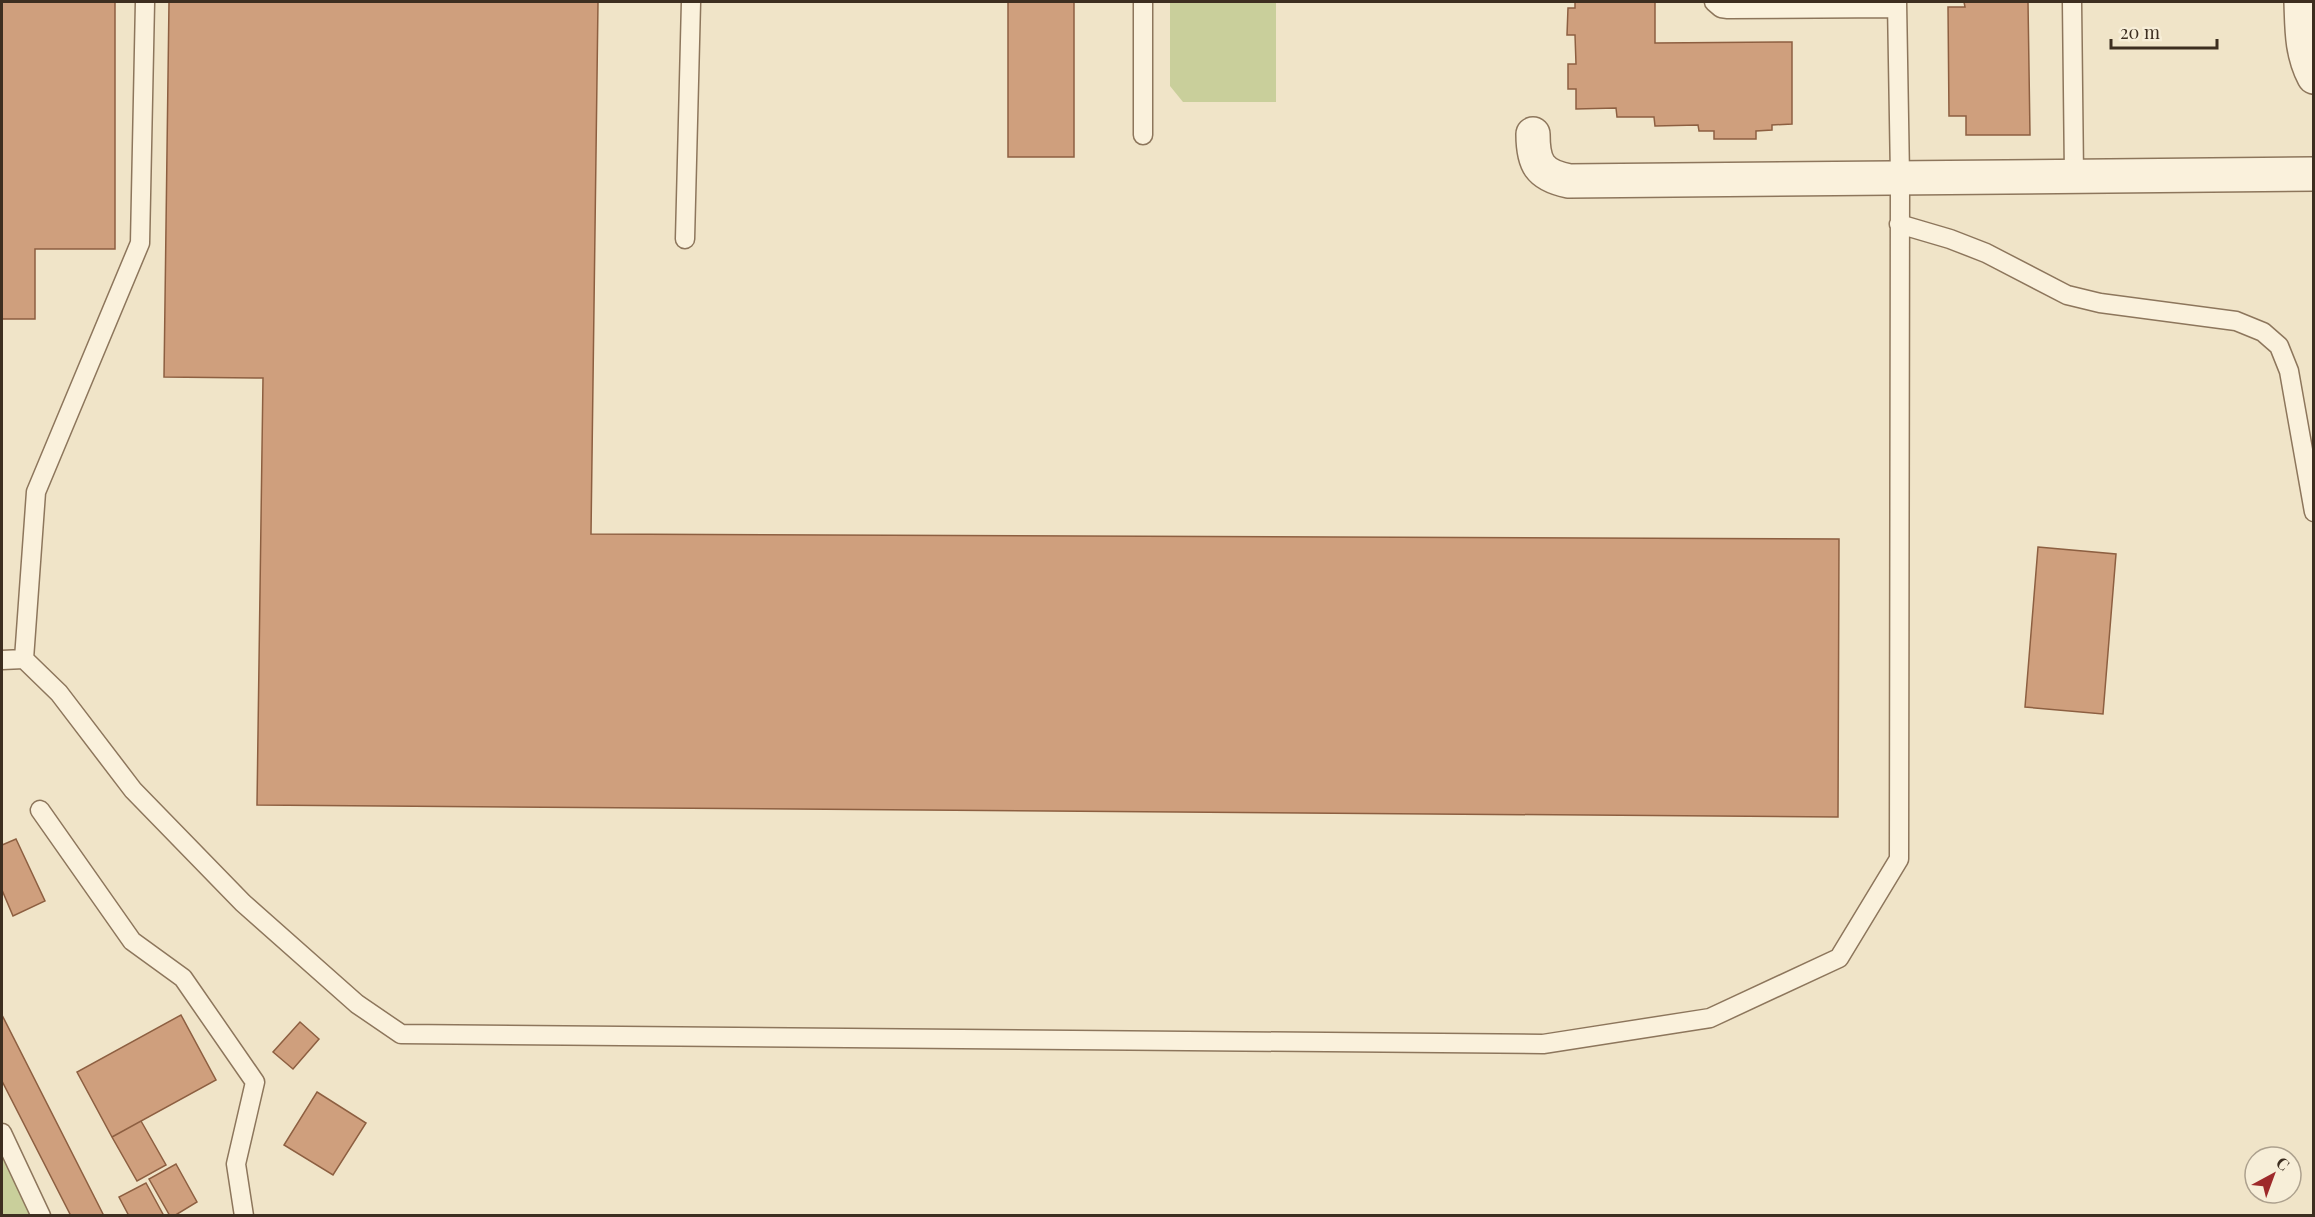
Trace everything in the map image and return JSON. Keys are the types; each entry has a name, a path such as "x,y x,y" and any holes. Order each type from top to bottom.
{"street":[{"path":"2301,2 2302,39 2306,62 2313,77"},
{"path":"1533,134 1533,152 1537,165 1555,178 1569,181 2313,174"}],"lane":[{"path":"145,2 140,243 36,492 24,658 59,693 132,790 243,903 357,1004 401,1034 1543,1044 1710,1018 1839,957 1899,859 1900,177 1897,5 1728,9 1721,8 1714,2"},
{"path":"685,239 691,2"},
{"path":"1143,2 1143,135"},
{"path":"2072,2 2074,176"},
{"path":"1899,225 1950,239 1986,253 2067,295 2100,303 2236,321 2263,332 2279,346 2289,371 2313,512"},
{"path":"2,660 24,658"},
{"path":"40,810 132,941 183,978 255,1082 237,1164 244,1215"},
{"path":"2,1133 41,1215"}],"green space":[{"path":"1170,2 1276,2 1276,102 1183,102 1170,86"},
{"path":"2,1156 30,1215 2,1215"}],"building":[{"path":"2,2 115,2 115,249 35,249 35,319 2,319"},
{"path":"169,2 598,2 591,534 1839,539 1838,817 257,805 263,378 164,377"},
{"path":"1008,2 1074,2 1074,157 1008,157"},
{"path":"1575,2 1655,2 1655,43 1792,42 1792,124 1772,125 1772,130 1756,131 1756,139 1714,139 1714,131 1699,131 1698,125 1655,126 1654,117 1617,117 1616,108 1576,109 1576,89 1568,89 1568,64 1576,64 1575,35 1567,35 1568,8 1575,8"},
{"path":"1964,2 2028,2 2030,135 1966,135 1966,116 1949,116 1948,7 1965,7"},
{"path":"2038,547 2116,554 2103,714 2025,707"},
{"path":"16,839 45,901 13,916 2,890 2,845"},
{"path":"2,1015 104,1216 71,1216 2,1081"},
{"path":"181,1015 216,1080 112,1137 77,1072"},
{"path":"300,1022 319,1039 293,1069 273,1052"},
{"path":"317,1092 366,1123 333,1175 284,1145"},
{"path":"141,1121 166,1165 137,1181 112,1137"},
{"path":"176,1164 197,1202 174,1216 170,1216 149,1179"},
{"path":"146,1183 164,1216 129,1216 119,1197"}]}
